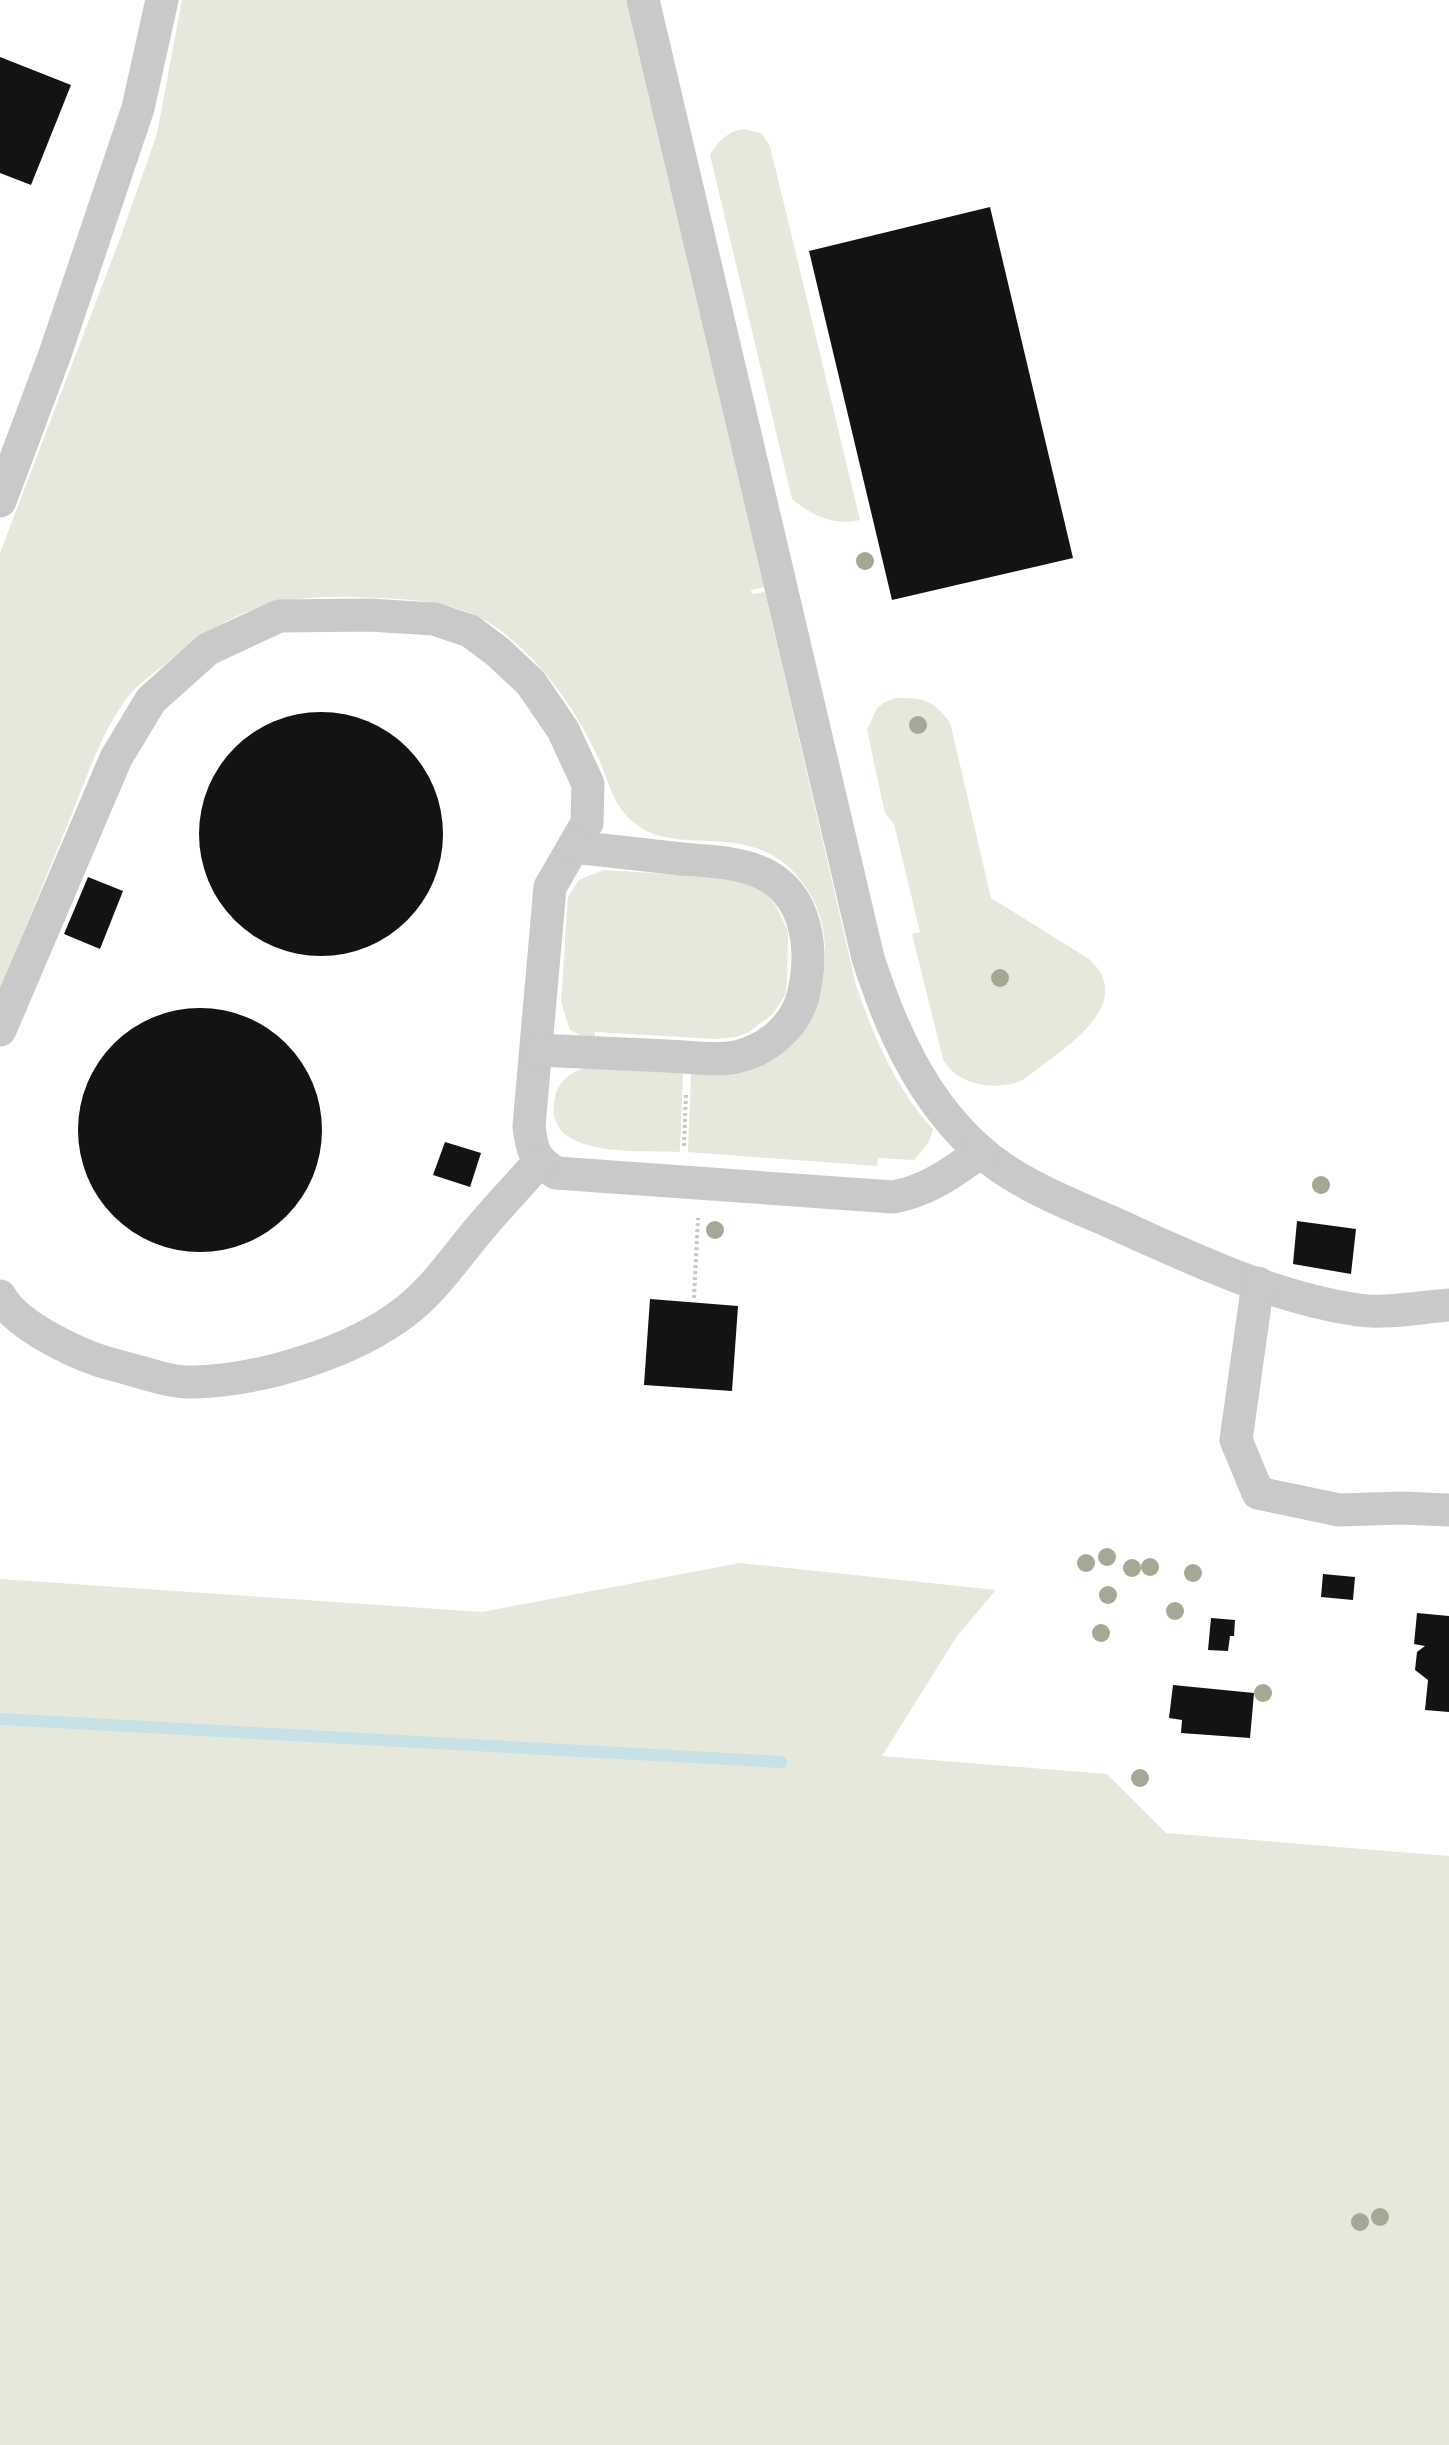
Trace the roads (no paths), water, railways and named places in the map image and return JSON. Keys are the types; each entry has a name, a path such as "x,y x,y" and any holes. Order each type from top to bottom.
{"lane":[{"path":"0,501 55,354 138,108 162,0"},
{"path":"643,0 868,958 882,1003 903,1049 940,1108 981,1152 1034,1186 1079,1208 1163,1246 1285,1293 1360,1310 1449,1305"},
{"path":"0,1030 116,758 151,700 208,649 279,616 369,615 434,619 470,632 498,652 537,692 563,730 588,784 587,824 550,888 529,1126 531,1147 539,1162 556,1173 893,1197 915,1193 933,1185 981,1152"},
{"path":"537,1050 688,1057 736,1056 757,1049 782,1033 798,1014 806,983 809,954 802,915 784,890 763,873 726,863 574,847"},
{"path":"1,1299 61,1346 98,1361 141,1372 192,1382 299,1366 358,1340 406,1311 440,1277 492,1213 539,1162"},
{"path":"1258,1283 1236,1440 1258,1493 1339,1510 1402,1508 1449,1510"}],"waterway":[{"path":"0,1719 781,1762"}]}
